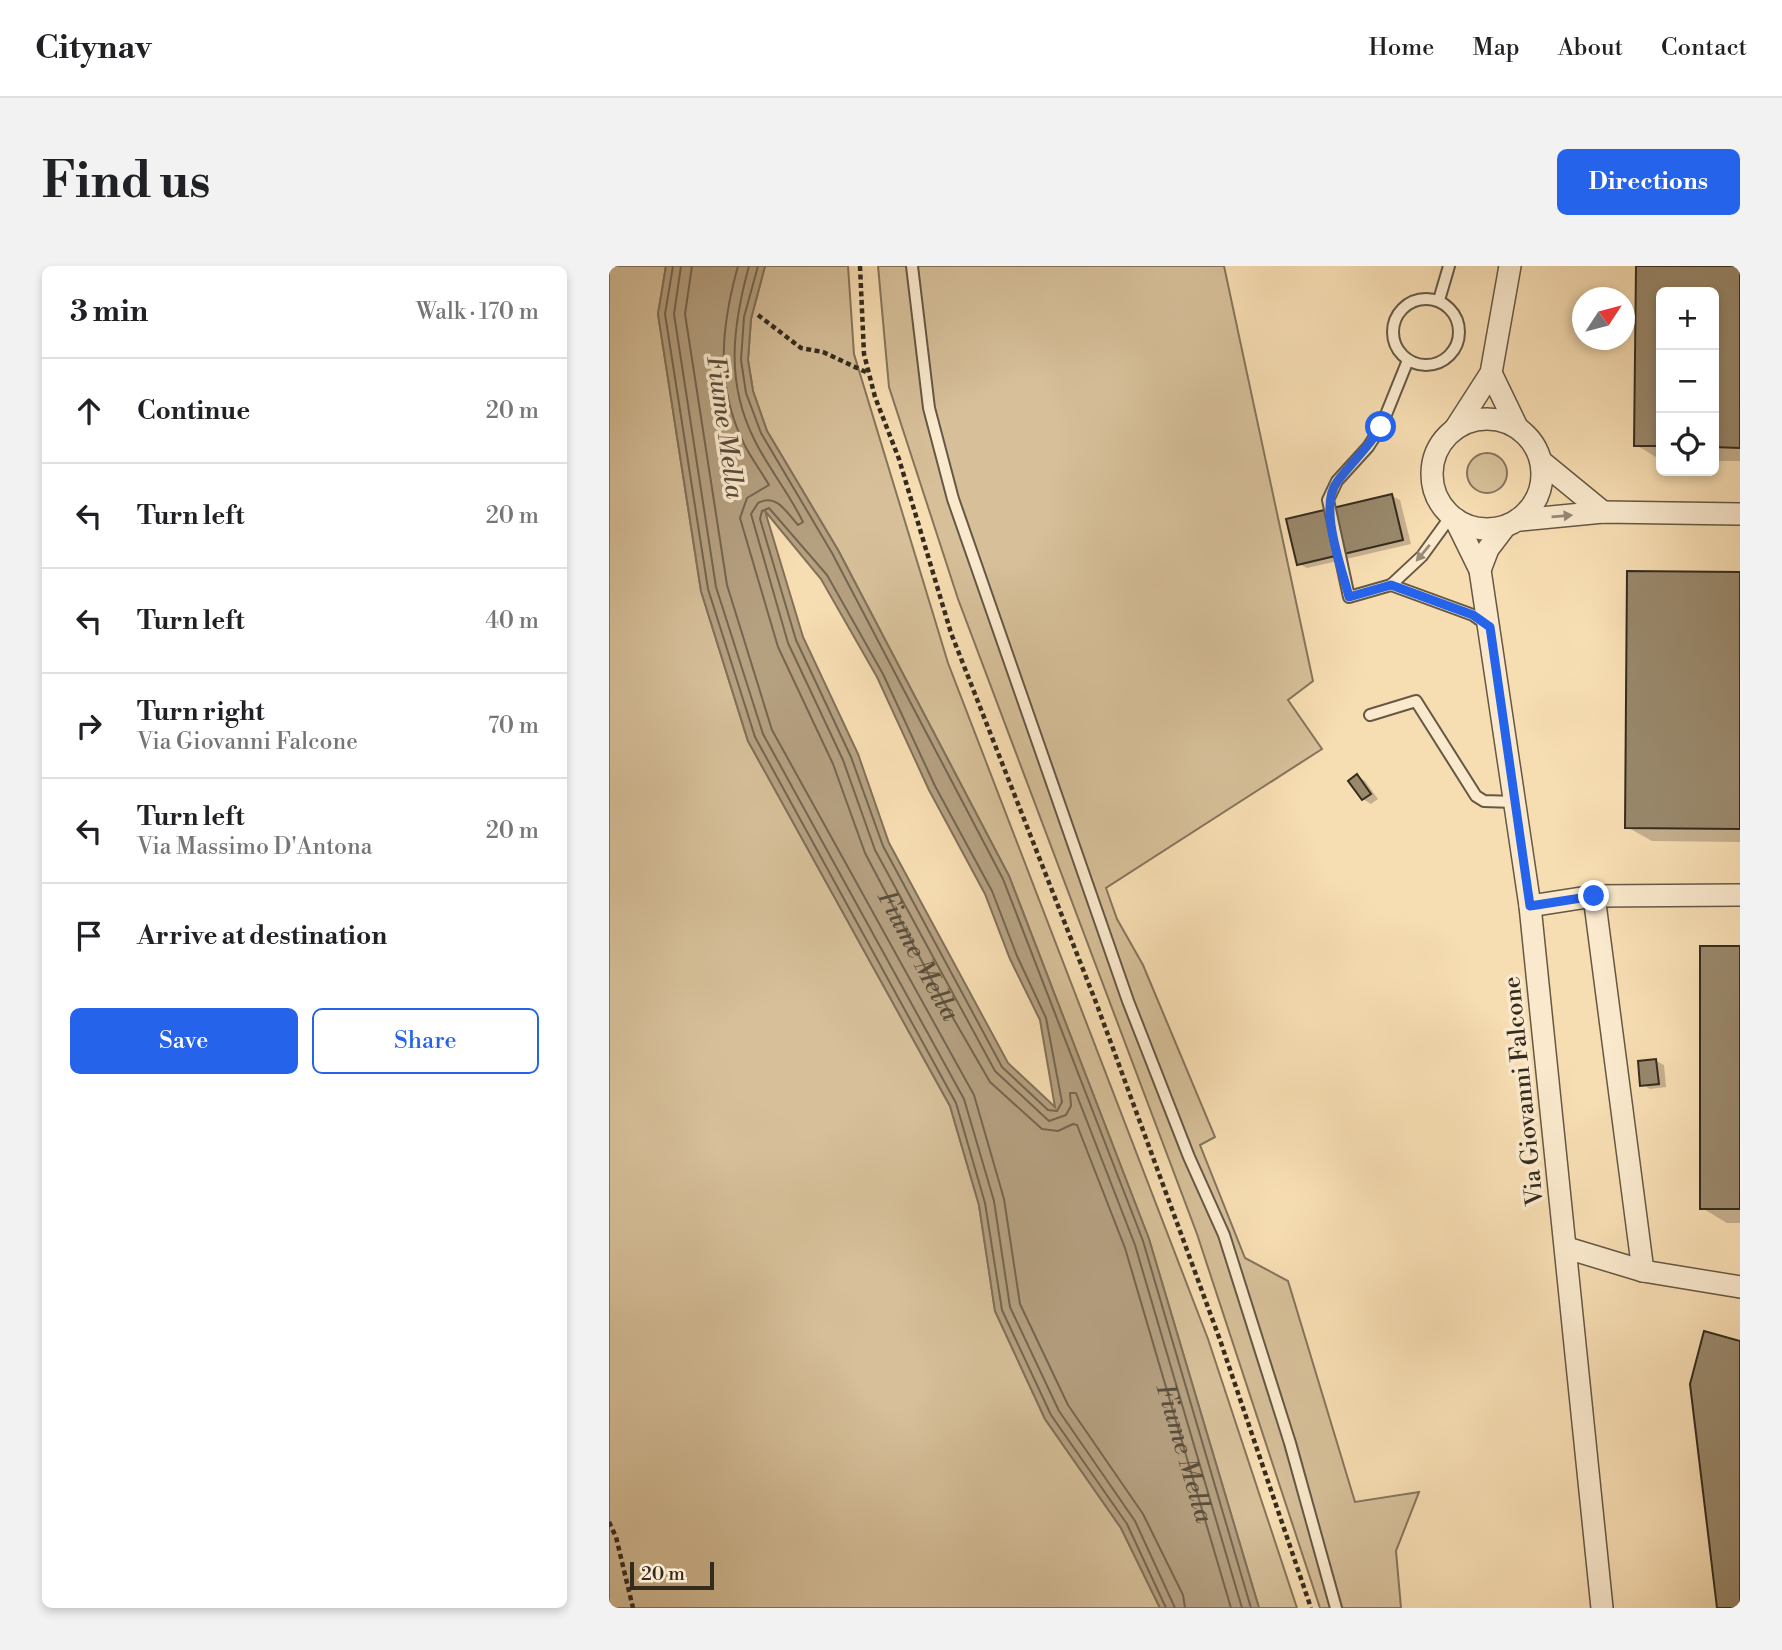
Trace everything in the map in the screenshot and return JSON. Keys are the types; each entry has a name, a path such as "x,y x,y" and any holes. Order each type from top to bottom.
{"street":[{"name":"Via Giovanni Falcone","path":"1510,266 1491,373 1455,429 1440,445 1433,464 1433,485 1440,504 1453,518 1479,570 1490,627 1530,906 1602,1608"},
{"path":"1479,570 1488,549 1535,504 1542,484 1542,462 1533,442 1517,427 1491,373"},
{"path":"1455,429 1469,422 1485,419 1517,427"},
{"path":"1542,462 1604,512"},
{"path":"1453,518 1478,529 1604,512 1740,514"},
{"path":"1530,906 1594,896 1740,895"},
{"path":"1594,896 1643,1270"},
{"path":"1567,1248 1643,1270 1740,1287"}],"lane":[{"path":"912,266 929,408 953,499 1129,1001 1189,1157 1224,1235 1290,1443 1336,1608"},
{"path":"1439,300 1449,266"},
{"path":"1417,299 1439,300 1455,315 1459,337 1456,347 1440,362 1418,365 1408,360 1399,353 1392,332 1398,311 1417,299"},
{"path":"1408,360 1381,427 1368,447 1337,481 1328,500 1349,597 1391,585 1422,556 1453,518"},
{"path":"1391,585 1473,615 1490,627"},
{"path":"1370,715 1416,701 1476,796 1484,801 1515,802"}],"path":[{"path":"860,266 865,354 869,373 899,459 951,633 1097,1005 1220,1340 1311,1608"},
{"path":"758,315 801,348 823,352 869,373"},
{"path":"609,1521 616,1537 633,1608"}],"shaded area":[{"path":"609,266 666,266 658,314 701,591 748,741 950,1106 979,1205 995,1311 1045,1419 1121,1528 1160,1608 609,1608"},
{"path":"765,266 848,266 854,354 948,663 1208,1339 1297,1608 1259,1608 1149,1239 1009,876 838,550 767,431 753,391 748,360 751,319"},
{"path":"878,266 1224,266 1313,681 1288,700 1322,749 1106,888 1117,919 1143,965 1215,1137 1200,1145 1245,1258 1288,1281 1355,1502 1419,1492 1396,1551 1401,1608 1320,1608 1197,1234 958,599 889,387"},
{"path":"1487,453 1501,459 1507,473 1501,487 1487,493 1473,487 1467,473 1473,459"}],"water":[{"name":"Fiume Mella","path":"666,266 765,266 751,319 748,360 753,391 767,431 838,550 1009,876 1149,1239 1259,1608 1160,1608 1121,1528 1045,1419 995,1311 979,1205 950,1106 748,741 701,591 658,314","holes":["765,511 821,579 877,677 929,790 985,894 1010,959 1040,1020 1055,1107 1008,1063 889,843 858,754 803,637"]}],"building":[{"path":"1636,266 1740,266 1740,448 1719,447 1719,287 1656,287 1656,446 1634,446"},
{"path":"1392,494 1403,540 1297,565 1286,519"},
{"path":"1627,571 1740,572 1740,829 1625,828"},
{"path":"1357,774 1371,794 1362,800 1348,781"},
{"path":"1700,946 1740,946 1740,1209 1700,1209"},
{"path":"1656,1059 1659,1084 1640,1086 1638,1061"},
{"path":"1704,1331 1740,1341 1740,1608 1717,1608 1690,1384"}],"route":[{"path":"1381,427 1353,466 1337,481 1328,500 1349,597 1391,585 1473,615 1490,627 1530,906 1594,896"}]}
